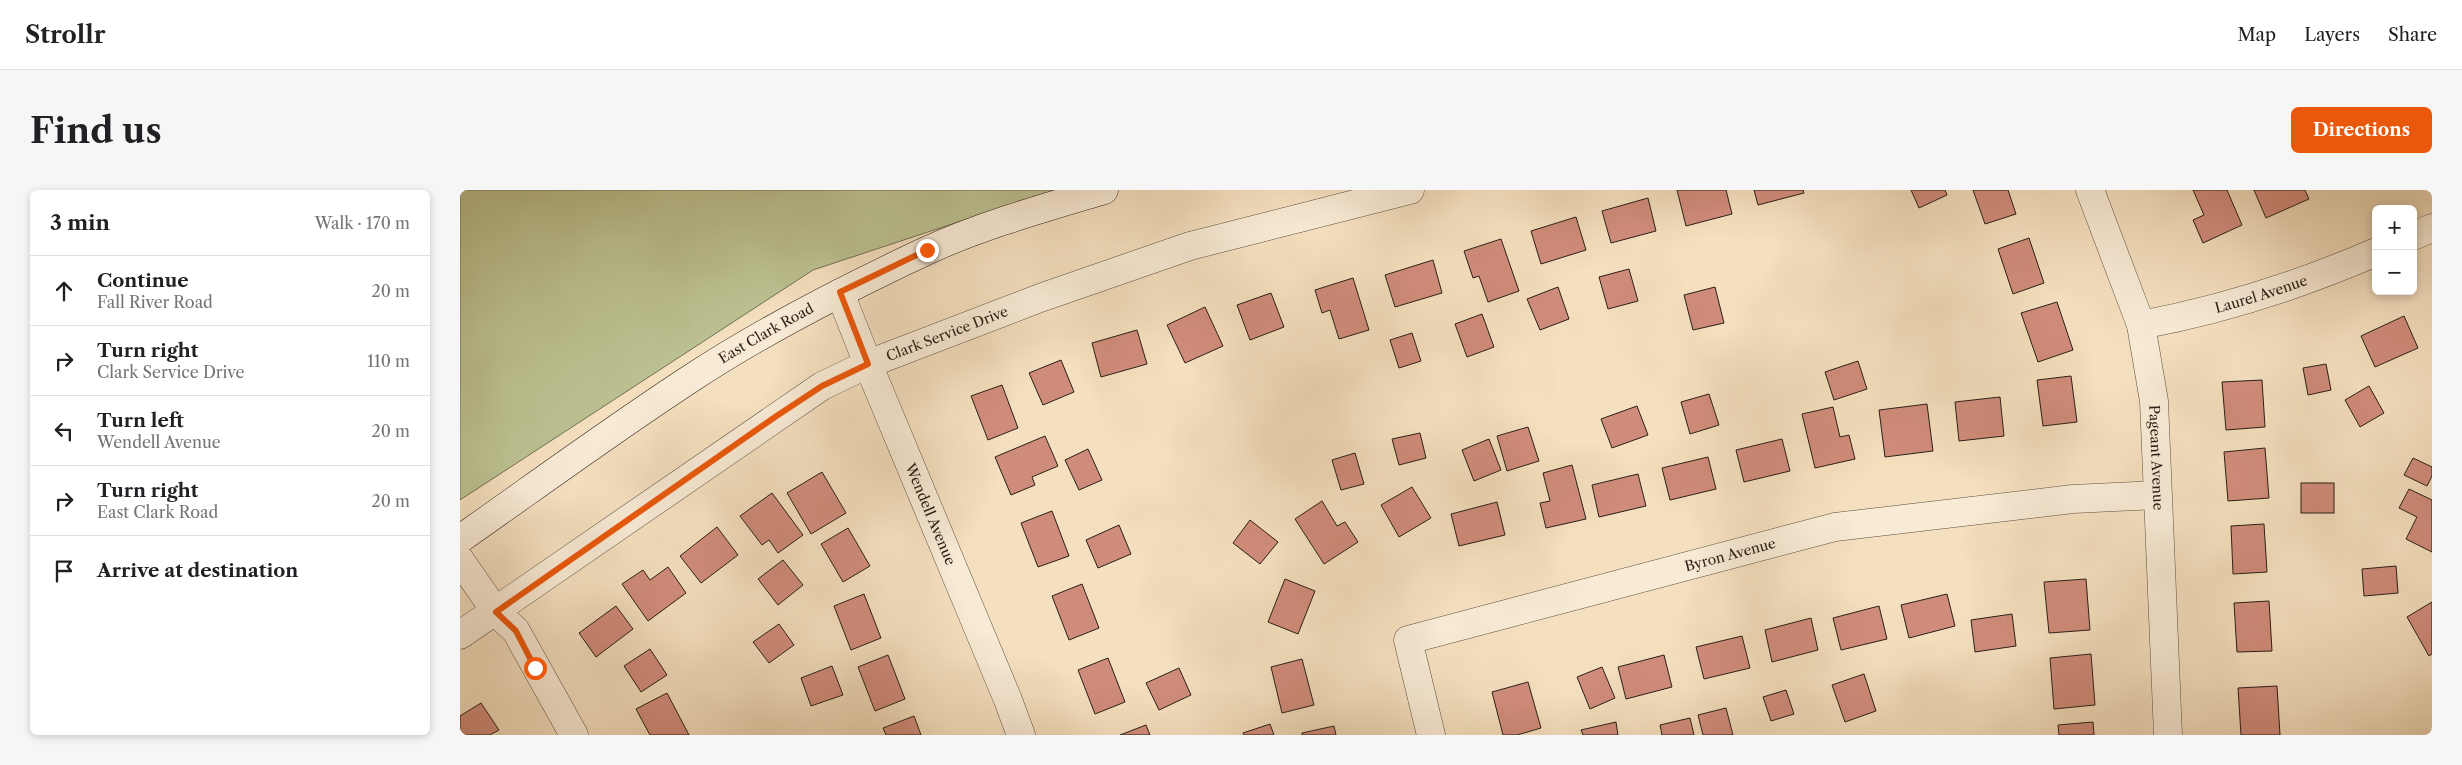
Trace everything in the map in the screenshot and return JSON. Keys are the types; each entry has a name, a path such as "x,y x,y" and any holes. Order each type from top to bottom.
{"street":[{"name":"East Clark Road","path":"460,538 690,379 764,334 840,292 927,250 1024,214 1104,190"},
{"name":"Clark Service Drive","path":"460,635 496,612 775,417 822,386 868,364 1040,298 1190,246 1410,190"},
{"name":"Pageant Avenue","path":"2090,190 2142,325 2154,401 2168,735"},
{"path":"2417,234 2432,228"},
{"name":"Laurel Avenue","path":"2142,325 2253,299 2372,254"},
{"name":"Wendell Avenue","path":"840,292 868,364 1005,690 1021,735"},
{"name":"Byron Avenue","path":"1431,735 1408,640 1835,527 2072,499 2157,495"},
{"path":"460,560 496,612 516,631 574,735"}],"green space":[{"path":"460,190 1055,190 813,270 460,500"}],"building":[{"path":"1677,190 1726,190 1732,214 1686,226"},
{"path":"1754,190 1803,190 1804,193 1758,205"},
{"path":"1911,190 1945,190 1947,195 1919,208"},
{"path":"1973,190 2008,190 2016,214 1985,224"},
{"path":"2193,190 2227,190 2242,225 2203,243 2193,220 2204,215"},
{"path":"2254,190 2305,190 2309,199 2266,218"},
{"path":"1648,198 1656,231 1611,243 1602,211"},
{"path":"1576,217 1586,250 1541,264 1531,231"},
{"path":"2029,238 2044,283 2013,294 1998,249"},
{"path":"1501,239 1519,291 1488,302 1479,276 1473,278 1464,251"},
{"path":"1433,260 1442,293 1395,307 1385,275"},
{"path":"1629,269 1638,301 1608,309 1599,277"},
{"path":"1353,278 1369,330 1339,339 1330,310 1322,313 1315,290"},
{"path":"1558,287 1569,319 1540,330 1527,299"},
{"path":"1715,287 1724,323 1693,330 1684,295"},
{"path":"1271,293 1284,327 1250,340 1237,305"},
{"path":"2057,302 2073,350 2038,362 2021,313"},
{"path":"1205,307 1223,346 1185,363 1167,325"},
{"path":"1482,314 1494,347 1467,357 1455,324"},
{"path":"2404,316 2418,348 2375,367 2361,336"},
{"path":"1137,330 1147,364 1101,377 1092,343"},
{"path":"1412,333 1421,361 1399,368 1390,340"},
{"path":"1061,360 1074,392 1043,405 1029,373"},
{"path":"1858,361 1867,389 1834,400 1825,372"},
{"path":"2326,364 2331,390 2308,395 2303,368"},
{"path":"2071,376 2077,422 2043,426 2037,380"},
{"path":"2262,380 2265,427 2226,430 2222,382"},
{"path":"1002,385 1018,428 988,440 971,396"},
{"path":"2369,386 2384,413 2360,427 2345,400"},
{"path":"1709,394 1719,425 1690,434 1681,402"},
{"path":"2000,397 2004,436 1959,441 1955,402"},
{"path":"1927,404 1933,451 1885,457 1879,410"},
{"path":"1637,406 1648,435 1612,448 1601,419"},
{"path":"1833,407 1840,437 1849,435 1855,459 1815,468 1802,414"},
{"path":"1528,427 1539,461 1507,471 1497,436"},
{"path":"1420,433 1426,458 1399,465 1392,439"},
{"path":"1045,436 1058,466 1032,477 1035,485 1011,495 995,457"},
{"path":"1489,439 1501,470 1474,481 1462,450"},
{"path":"1782,439 1790,471 1744,482 1736,450"},
{"path":"2265,448 2269,498 2228,501 2224,452"},
{"path":"1088,449 1102,480 1079,490 1065,460"},
{"path":"1355,453 1364,484 1341,490 1332,460"},
{"path":"1708,457 1716,489 1670,500 1662,468"},
{"path":"2413,458 2432,467 2432,476 2427,486 2404,475"},
{"path":"1572,465 1586,519 1546,528 1540,503 1550,501 1543,473"},
{"path":"822,472 846,513 811,534 787,493"},
{"path":"1638,474 1646,506 1599,517 1592,485"},
{"path":"2301,483 2334,483 2334,513 2301,513"},
{"path":"1412,487 1431,518 1399,537 1381,505"},
{"path":"2409,489 2432,500 2432,552 2406,539 2417,517 2399,508"},
{"path":"772,493 803,535 778,553 769,540 762,545 740,516"},
{"path":"1322,501 1337,526 1345,522 1358,542 1324,564 1295,519"},
{"path":"1497,502 1505,535 1459,546 1451,514"},
{"path":"1052,511 1069,556 1038,567 1021,523"},
{"path":"1250,520 1278,542 1260,564 1233,543"},
{"path":"2264,524 2267,572 2233,574 2231,526"},
{"path":"1119,525 1131,554 1098,568 1086,540"},
{"path":"717,527 738,555 701,583 680,556"},
{"path":"848,528 870,566 843,582 821,544"},
{"path":"783,560 803,585 778,605 758,579"},
{"path":"2396,566 2398,593 2364,596 2362,569"},
{"path":"668,567 686,593 648,621 622,584 643,570 650,580"},
{"path":"1285,579 1315,591 1298,634 1268,622"},
{"path":"2086,579 2090,630 2049,633 2044,582"},
{"path":"1082,584 1099,628 1069,640 1052,596"},
{"path":"864,594 881,638 851,650 834,606"},
{"path":"1947,594 1955,626 1909,638 1901,605"},
{"path":"2269,601 2272,651 2237,652 2234,603"},
{"path":"2432,602 2432,654 2429,656 2407,617"},
{"path":"616,606 633,629 596,657 579,633"},
{"path":"1879,606 1887,639 1841,650 1833,618"},
{"path":"2012,614 2016,646 1975,652 1971,620"},
{"path":"1811,618 1818,650 1772,662 1765,630"},
{"path":"779,624 794,645 769,663 753,642"},
{"path":"1742,636 1750,668 1704,679 1696,647"},
{"path":"650,649 667,675 641,692 624,666"},
{"path":"2091,654 2095,705 2054,709 2050,658"},
{"path":"888,655 905,699 875,711 858,667"},
{"path":"1664,655 1672,687 1626,699 1618,667"},
{"path":"1108,658 1125,702 1095,714 1078,670"},
{"path":"1302,659 1314,705 1282,713 1271,667"},
{"path":"832,666 843,695 811,706 801,678"},
{"path":"1602,667 1615,698 1590,709 1577,677"},
{"path":"1179,668 1191,695 1159,710 1146,683"},
{"path":"1864,674 1876,711 1845,722 1832,685"},
{"path":"1528,682 1541,728 1517,735 1503,735 1492,692"},
{"path":"2277,686 2280,735 2241,735 2238,688"},
{"path":"1786,690 1794,714 1771,721 1763,697"},
{"path":"667,693 689,735 650,735 636,709"},
{"path":"481,703 499,730 490,735 460,735 460,716"},
{"path":"1726,708 1733,735 1703,735 1698,715"},
{"path":"914,716 921,735 886,735 883,728"},
{"path":"1690,718 1694,735 1662,735 1660,725"},
{"path":"1616,722 1618,735 1583,735 1581,730"},
{"path":"2093,722 2094,735 2059,735 2058,725"},
{"path":"1270,724 1274,735 1244,735 1243,733"},
{"path":"1146,725 1150,735 1120,735"},
{"path":"1334,726 1336,735 1302,735 1302,733"}],"route":[{"path":"535,668 516,631 496,612 775,417 822,386 868,364 840,292 927,250"}]}
